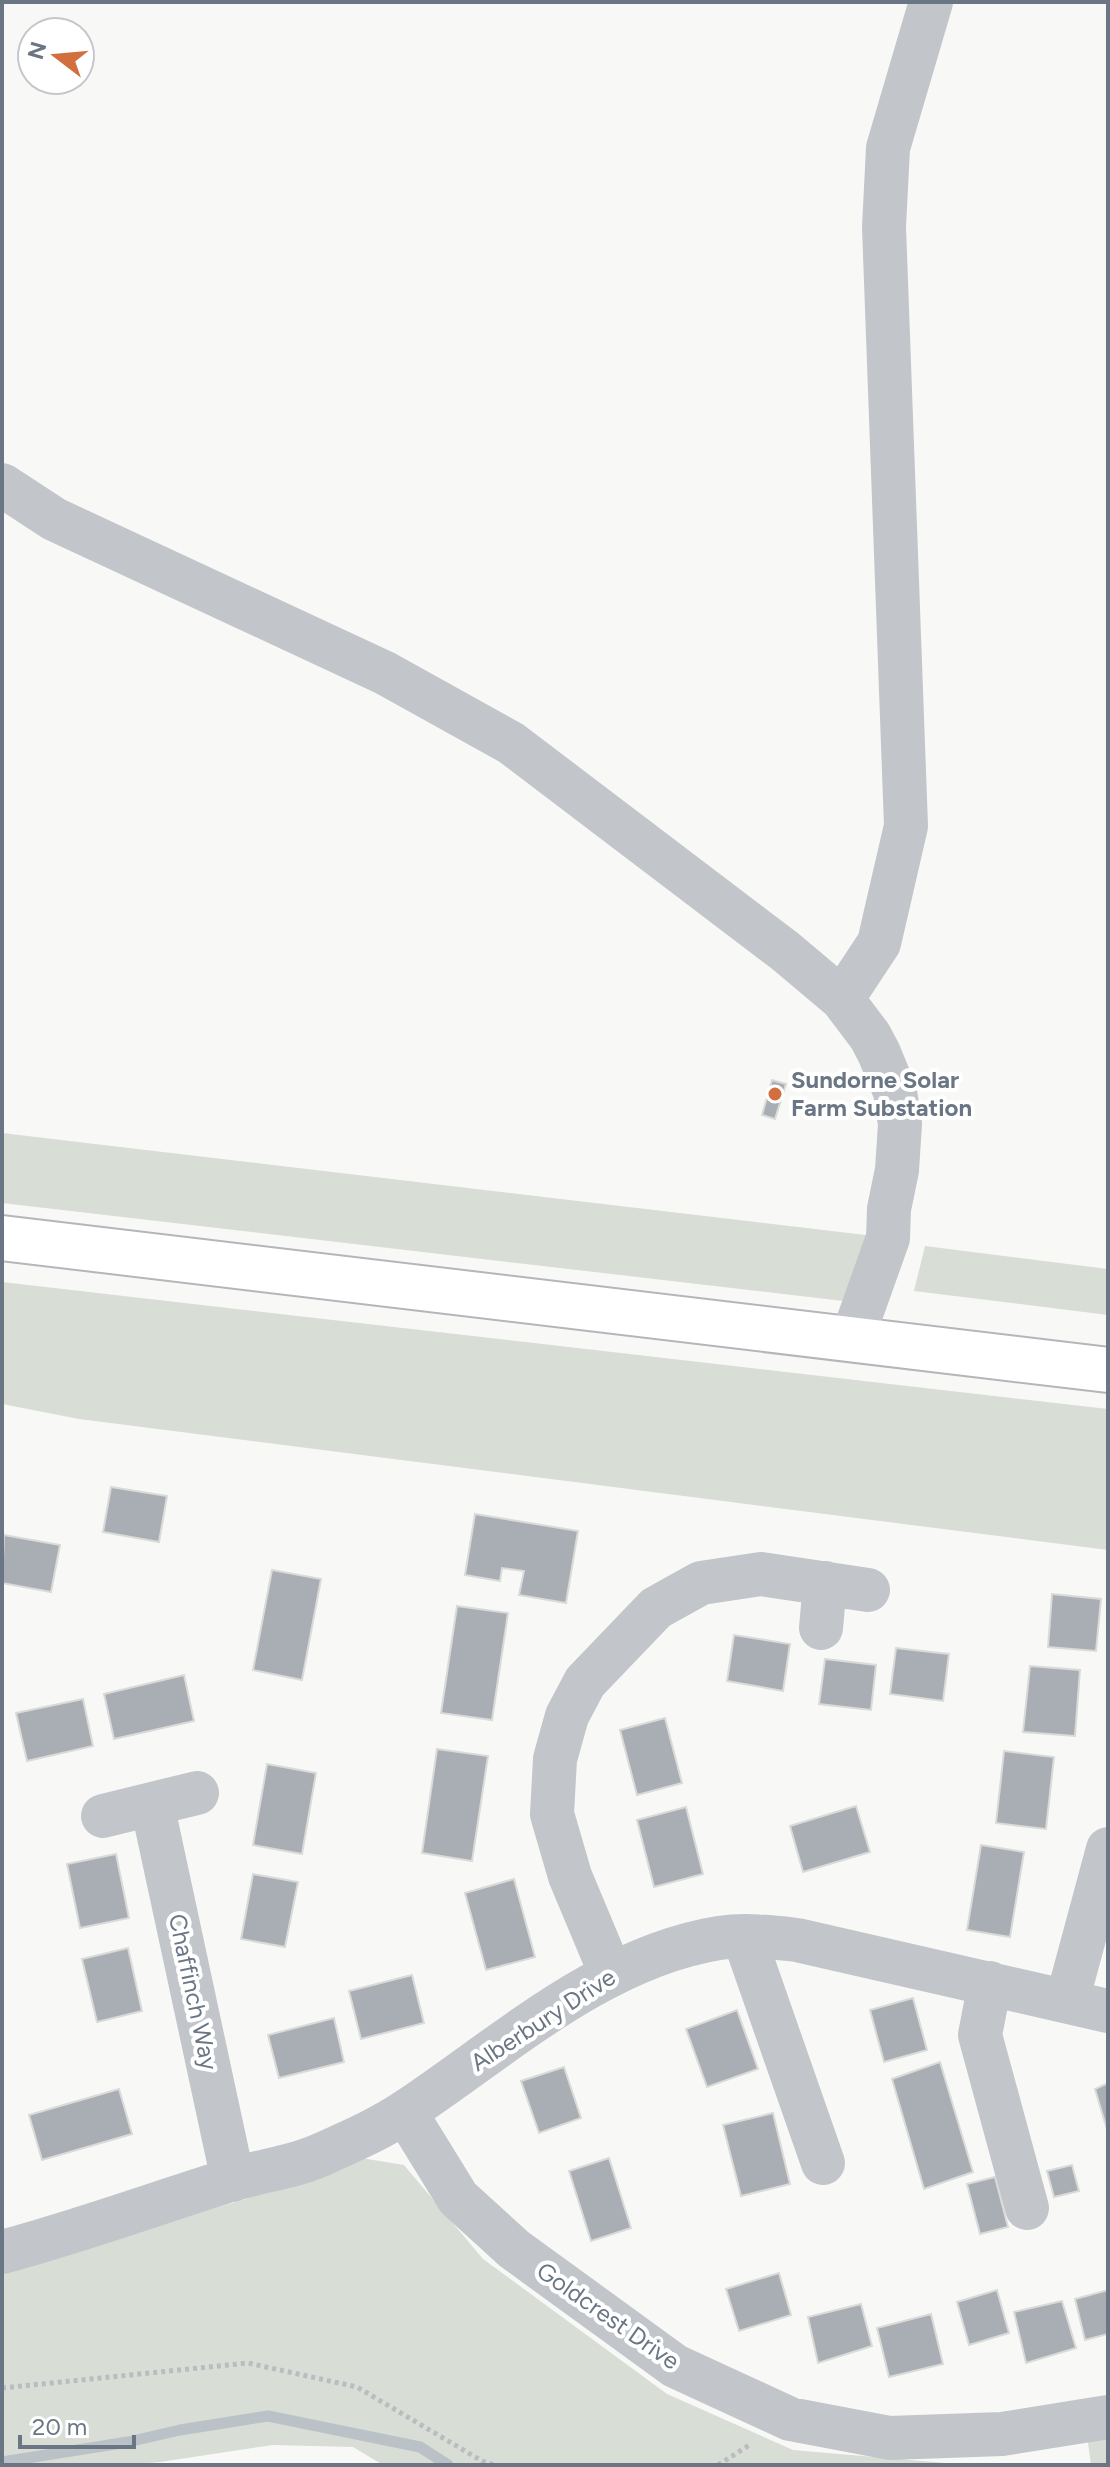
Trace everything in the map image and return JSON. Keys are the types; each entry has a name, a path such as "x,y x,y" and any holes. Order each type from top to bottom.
{"highway":[{"path":"2,1238 1108,1370"}],"street":[{"path":"842,999 879,943 906,826 884,227 888,148 931,2"},
{"path":"2,485 54,519 385,673 511,743 785,951 842,999 879,1053 895,1092 900,1124 888,1238 852,1339"},
{"path":"611,1974 570,1876 552,1814 555,1759 567,1716 585,1682 656,1608 701,1583 761,1574 868,1590"},
{"path":"821,1628 825,1583"},
{"path":"103,1816 197,1793"},
{"name":"Chaffinch Way","path":"152,1804 233,2180"},
{"path":"1088,2006 1108,1849"},
{"name":"Alberbury Drive","path":"2,2252 63,2236 233,2180 324,2154 405,2112 511,2037 611,1974 666,1952 719,1938 761,1936 797,1940 1088,2006"},
{"path":"744,1937 823,2163"},
{"path":"990,1983 980,2035 1027,2208"},
{"name":"Goldcrest Drive","path":"405,2112 458,2198 514,2249 675,2366 790,2419 890,2438 1002,2434 1108,2417"}],"path":[{"path":"2,2388 248,2363 357,2387 482,2461 494,2465"}],"shaded area":[{"path":"2,1133 874,1236 852,1302 2,1203"},
{"path":"925,1246 1108,1269 1108,1315 914,1291"},
{"path":"2,1282 1108,1409 1108,1550 79,1419 2,1404"},
{"path":"361,2158 404,2165 483,2259 667,2394 793,2450 946,2465 383,2465 353,2447 273,2445 125,2465 2,2465 2,2268 243,2200"},
{"path":"1108,2429 1108,2465 1091,2465 1087,2435"}],"building":[{"name":"Sundorne Solar Farm Substation","path":"772,1080 786,1084 775,1119 762,1115"},
{"path":"111,1487 167,1496 159,1542 103,1532"},
{"path":"475,1514 578,1531 566,1603 519,1595 524,1571 502,1568 500,1581 465,1575"},
{"path":"4,1535 60,1545 51,1592 2,1583"},
{"path":"272,1570 321,1579 302,1680 253,1670"},
{"path":"1052,1594 1101,1599 1096,1651 1048,1647"},
{"path":"457,1606 508,1613 492,1720 441,1713"},
{"path":"734,1635 790,1644 783,1691 727,1681"},
{"path":"896,1648 949,1654 943,1701 890,1694"},
{"path":"825,1659 876,1665 871,1710 819,1704"},
{"path":"1030,1666 1080,1670 1075,1736 1023,1732"},
{"path":"184,1675 194,1721 114,1739 104,1694"},
{"path":"83,1699 93,1746 27,1761 16,1713"},
{"path":"665,1718 682,1783 637,1795 620,1730"},
{"path":"437,1749 488,1756 472,1861 422,1853"},
{"path":"1004,1751 1054,1757 1046,1829 996,1823"},
{"path":"267,1764 316,1773 302,1854 253,1845"},
{"path":"856,1806 870,1852 803,1872 790,1826"},
{"path":"686,1807 703,1874 654,1887 637,1820"},
{"path":"981,1845 1024,1852 1010,1937 967,1930"},
{"path":"116,1854 129,1918 80,1928 67,1864"},
{"path":"253,1874 298,1882 285,1947 241,1939"},
{"path":"514,1879 535,1957 486,1970 465,1893"},
{"path":"128,1948 142,2011 97,2022 82,1959"},
{"path":"412,1975 424,2023 361,2039 349,1991"},
{"path":"913,1998 927,2050 884,2062 870,2010"},
{"path":"737,2010 758,2069 707,2087 686,2029"},
{"path":"334,2018 344,2062 279,2078 268,2035"},
{"path":"940,2062 973,2172 924,2189 892,2079"},
{"path":"564,2067 581,2118 539,2133 521,2081"},
{"path":"1108,2083 1108,2133 1095,2089"},
{"path":"119,2089 132,2134 42,2160 29,2115"},
{"path":"773,2113 790,2184 741,2196 723,2125"},
{"path":"609,2158 631,2228 591,2241 569,2171"},
{"path":"1072,2165 1079,2191 1054,2197 1047,2171"},
{"path":"995,2177 1008,2227 980,2234 967,2184"},
{"path":"779,2273 791,2315 739,2331 726,2289"},
{"path":"997,2290 1009,2333 969,2345 957,2302"},
{"path":"1108,2290 1108,2334 1085,2340 1075,2299"},
{"path":"1062,2301 1076,2348 1026,2363 1014,2312"},
{"path":"861,2304 872,2346 818,2363 808,2317"},
{"path":"931,2314 943,2364 889,2377 877,2328"}],"waterway":[{"path":"2,2462 268,2416 420,2447 448,2465"}],"place":[{"name":"Sundorne Solar Farm Substation","path":"775,1094"}]}
